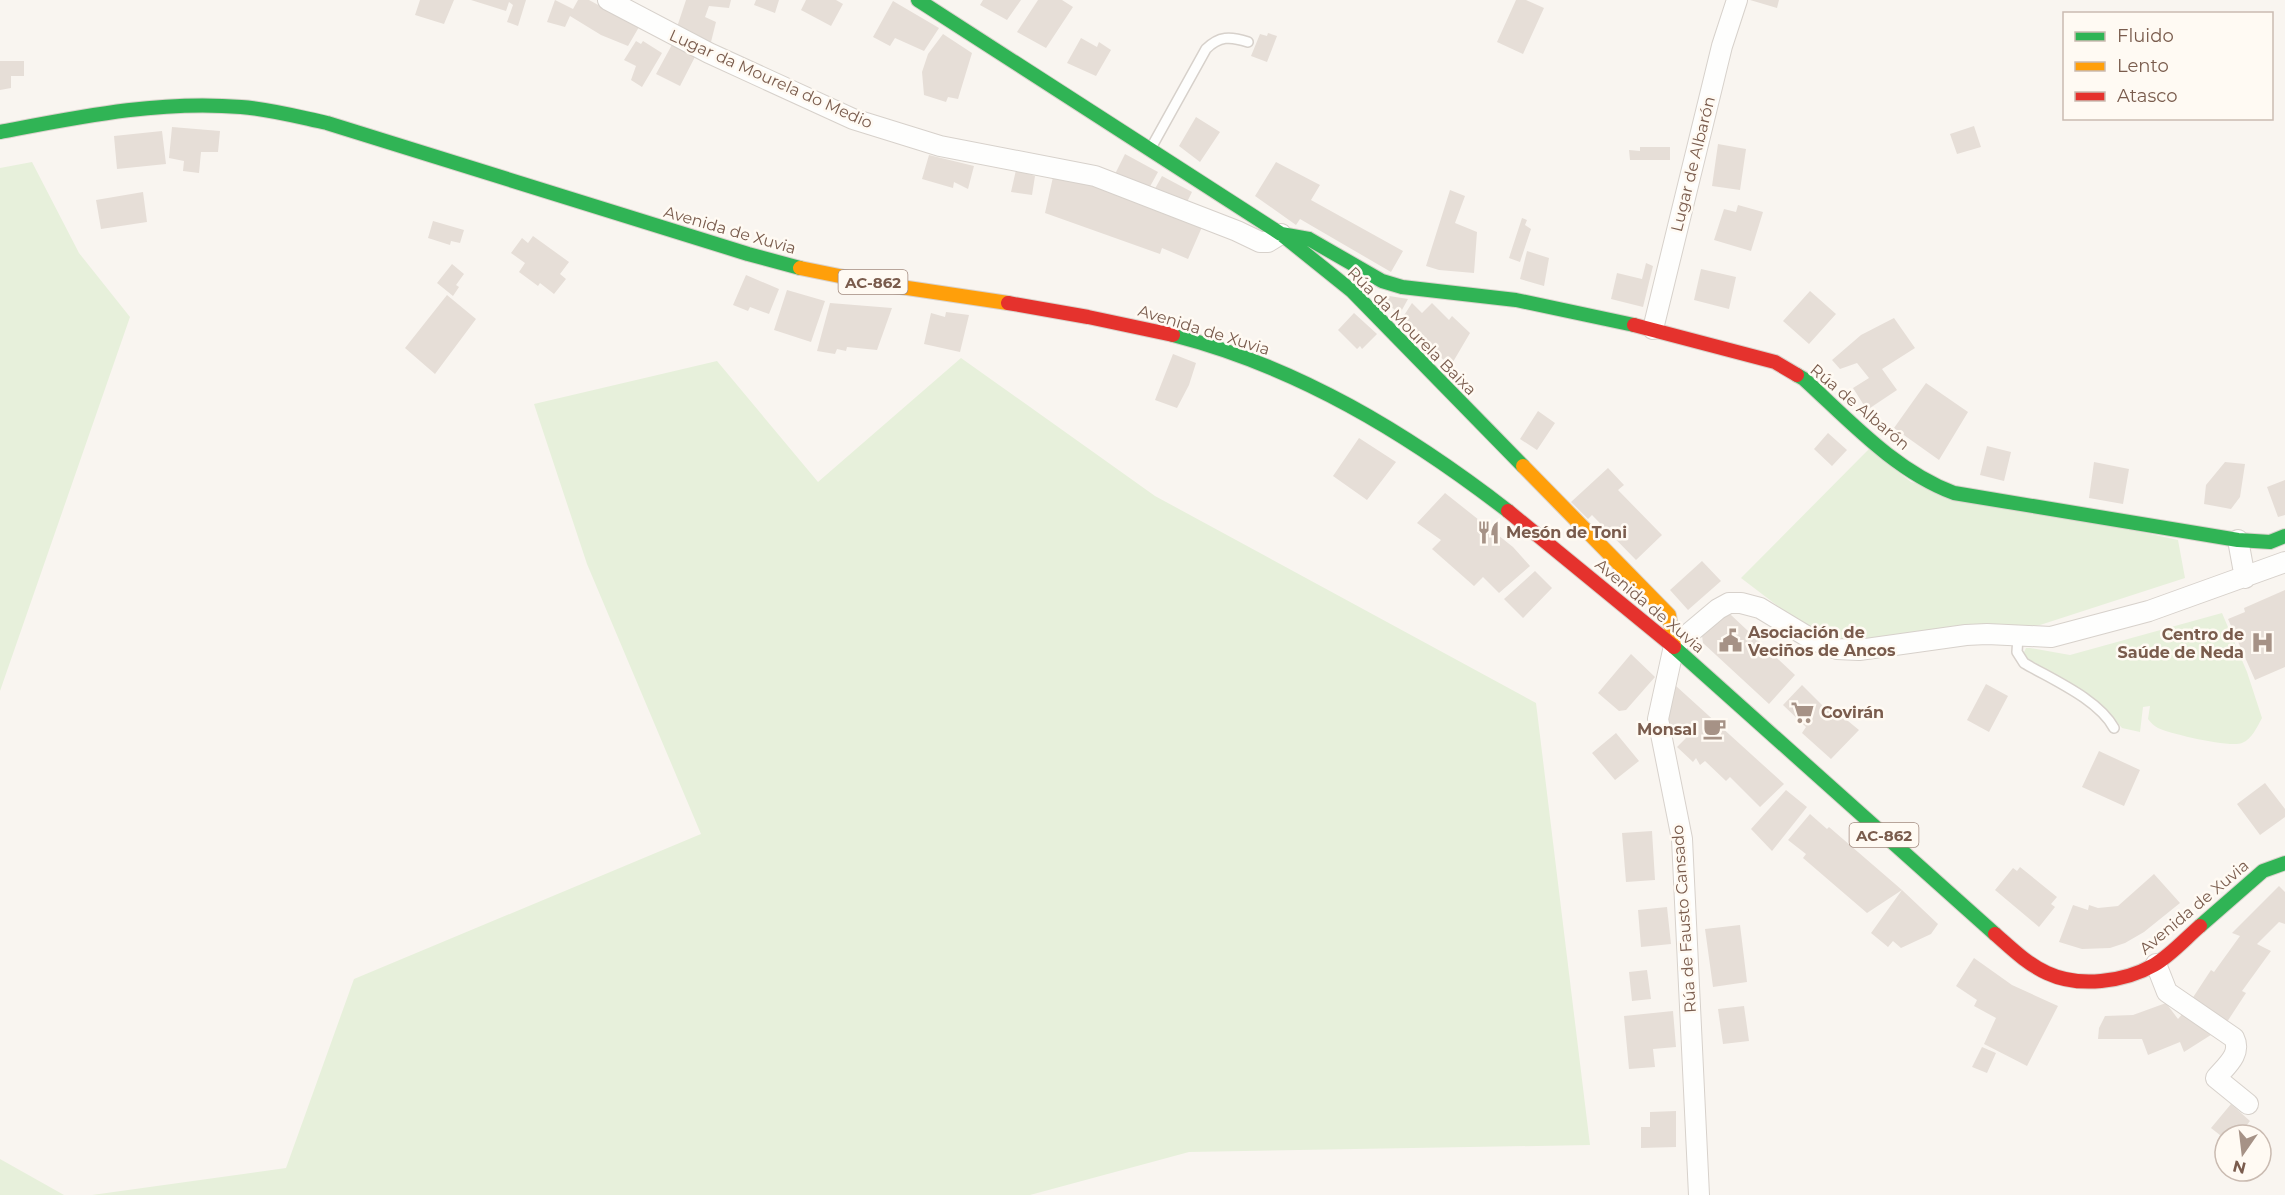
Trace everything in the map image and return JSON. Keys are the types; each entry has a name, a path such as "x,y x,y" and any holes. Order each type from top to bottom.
{"main road":[{"name":"Rúa da Mourela Baixa","path":"918,0 1281,234 1352,291 1669,615 1674,646"},
{"name":"Avenida de Xuvia","path":"0,132 88,115 150,108 211,106 279,112 327,123 737,250 818,272 1089,316 1206,345 1244,357 1315,386 1453,469 1524,522 1674,646 2016,954 2052,975 2086,982 2138,974 2156,964 2263,871 2285,863"},
{"name":"Rúa de Albarón","path":"1281,234 1309,239 1382,281 1402,287 1516,300 1653,329 1775,362 1804,379 1885,453 1932,485 1975,497 2238,540 2270,542 2285,536"},
{"path":"2263,871 2276,851"}],"street":[{"name":"Lugar da Mourela do Medio","path":"608,0 709,53 853,119 940,146 1095,176 1260,242 1268,242 1281,234"},
{"name":"Lugar de Albarón","path":"1653,329 1722,46 1737,0"},
{"path":"2238,540 2245,578"},
{"path":"1674,646 1718,609 1729,603 1741,603 1760,608 1813,640 1837,649 1859,650 1966,634 2051,638 2149,611 2285,562"},
{"name":"Rúa de Fausto Cansado","path":"1674,646 1658,719 1682,839 1699,1195"},
{"path":"2156,964 2167,992 2234,1038 2237,1050 2235,1056 2216,1078 2248,1104"}],"lane":[{"path":"1150,150 1206,49 1220,38 1229,37 1248,42"},
{"path":"2018,636 2017,652 2024,663 2098,707 2114,728"}],"green space":[{"path":"32,162 79,253 130,317 0,691 0,168"},
{"path":"961,358 1155,496 1536,703 1590,1145 1189,1152 1030,1195 92,1195 286,1168 354,979 701,834 587,564 534,404 717,361 818,482"},
{"path":"1869,449 1911,482 2178,540 2185,578 2040,625 1869,641 1843,639 1818,632 1800,623 1741,578"},
{"path":"2222,613 2247,672 2262,718 2251,736 2242,743 2226,744 2165,731 2148,719 2150,706 2143,707 2140,732 2122,728 2106,709 2033,664 2023,654 2026,648 2030,648 2070,655"},
{"path":"0,1159 64,1195 0,1195"}],"building":[{"path":"420,0 454,0 444,24 415,15"},
{"path":"471,0 526,0 518,26 507,22 513,5 509,2 506,11"},
{"path":"555,0 573,9 578,0 589,0 639,27 628,46 601,35 570,16 565,27 547,22"},
{"path":"686,0 731,0 729,8 709,6 705,17 716,22 711,42 698,39 677,27"},
{"path":"756,0 779,0 775,13 754,5"},
{"path":"806,0 836,0 843,4 831,26 801,10"},
{"path":"983,0 1021,0 1007,20 980,5"},
{"path":"1038,0 1062,0 1073,7 1046,48 1017,32"},
{"path":"1516,0 1526,0 1544,8 1523,54 1497,42"},
{"path":"1750,0 1779,0 1777,8"},
{"path":"893,1 939,28 924,51 895,38 890,46 873,37"},
{"path":"1268,33 1277,36 1267,62 1251,56 1260,34 1267,36"},
{"path":"943,34 972,53 958,99 948,97 946,102 924,95 922,72 928,54"},
{"path":"1081,38 1097,47 1099,42 1111,50 1096,76 1067,63"},
{"path":"636,41 641,44 643,41 662,53 642,87 631,80 636,66 624,60"},
{"path":"674,41 697,53 680,86 656,74"},
{"path":"0,61 24,61 24,76 11,76 11,88 0,90"},
{"path":"1196,117 1220,132 1200,162 1179,146"},
{"path":"1974,126 1981,147 1957,154 1950,134"},
{"path":"172,127 220,131 218,152 201,152 199,173 183,171 184,161 169,158"},
{"path":"162,131 166,164 117,169 114,136"},
{"path":"1718,144 1746,149 1740,190 1712,186"},
{"path":"1640,147 1670,147 1670,160 1630,160 1629,150 1640,151"},
{"path":"1125,154 1158,172 1147,192 1113,178"},
{"path":"929,155 974,166 968,189 954,182 953,188 922,179"},
{"path":"1276,162 1320,185 1311,200 1403,251 1391,272 1300,219 1296,225 1255,196"},
{"path":"1016,170 1035,176 1032,195 1011,192"},
{"path":"1162,176 1192,192 1185,206 1152,194"},
{"path":"1053,177 1080,179 1202,227 1188,259 1162,248 1160,254 1045,213"},
{"path":"1450,190 1465,196 1455,223 1477,232 1474,273 1439,270 1426,266"},
{"path":"143,192 147,222 101,229 96,200"},
{"path":"1738,205 1763,212 1751,251 1714,240 1724,209 1736,212"},
{"path":"1522,218 1527,220 1525,225 1531,229 1520,262 1509,258"},
{"path":"433,221 464,230 460,243 451,241 450,245 428,238"},
{"path":"533,236 569,262 560,274 566,279 554,294 540,283 538,286 519,272 525,263 511,253 522,238 528,243"},
{"path":"1527,251 1549,258 1544,286 1520,279"},
{"path":"1646,263 1653,266 1643,307 1611,299 1617,273 1642,279"},
{"path":"452,264 464,274 456,285 459,287 453,296 437,283"},
{"path":"1701,269 1736,277 1729,309 1694,300"},
{"path":"746,275 779,289 769,314 750,307 748,311 733,305"},
{"path":"787,290 825,301 811,342 774,330"},
{"path":"1810,291 1836,314 1809,344 1783,321"},
{"path":"447,295 476,319 435,374 405,348"},
{"path":"1383,295 1408,299 1398,317 1392,314 1394,309 1385,304"},
{"path":"830,303 892,308 877,350 847,347 846,351 837,349 835,354 817,351"},
{"path":"1412,303 1422,313 1432,303 1449,320 1452,316 1470,333 1450,367 1403,317"},
{"path":"946,312 969,315 960,352 924,344 931,313 945,317"},
{"path":"1354,313 1377,334 1362,349 1360,346 1357,349 1338,330"},
{"path":"1894,318 1915,348 1882,369 1897,390 1867,410 1853,388 1869,378 1857,363 1840,369 1832,360 1861,335"},
{"path":"1173,354 1196,363 1189,385 1177,408 1155,400"},
{"path":"1926,383 1968,412 1939,460 1894,428"},
{"path":"1538,411 1555,423 1537,450 1520,439"},
{"path":"1828,433 1847,450 1832,466 1814,449"},
{"path":"1359,438 1396,462 1367,500 1333,476"},
{"path":"1987,446 2011,452 2004,481 1980,475"},
{"path":"2094,462 2129,469 2123,504 2089,498"},
{"path":"2225,462 2245,464 2240,497 2231,509 2204,504 2206,485"},
{"path":"1608,468 1624,485 1618,490 1662,535 1636,560 1592,515 1588,519 1571,502"},
{"path":"2285,480 2285,515 2278,517 2267,487"},
{"path":"1445,493 1513,547 1530,566 1499,593 1483,577 1474,586 1432,549 1441,540 1417,523"},
{"path":"1702,561 1721,581 1688,610 1670,590"},
{"path":"1535,571 1552,588 1523,618 1504,599"},
{"name":"Centro de Saúde de Neda","path":"2285,590 2285,667 2255,680 2228,619 2245,612 2244,608"},
{"path":"1723,615 1731,615 1795,675 1769,704 1703,643 1702,636"},
{"path":"1631,654 1655,677 1626,710 1619,711 1598,693"},
{"path":"1986,684 2008,696 1989,732 1967,720"},
{"path":"1802,685 1825,708 1859,730 1831,759 1802,733 1806,727 1783,705"},
{"path":"1676,686 1784,784 1760,807 1730,777 1726,781 1705,761 1700,765 1696,758 1693,762 1677,747 1686,738 1674,727 1665,735 1667,706"},
{"path":"1616,733 1639,761 1615,780 1592,753"},
{"path":"2099,751 2140,770 2124,806 2082,787"},
{"path":"2265,783 2285,809 2285,817 2260,835 2237,804"},
{"path":"1786,790 1807,807 1772,851 1751,829"},
{"path":"1810,814 1827,829 1829,827 1902,890 1867,913 1803,858 1806,854 1788,840"},
{"path":"1652,831 1655,880 1626,882 1622,833"},
{"path":"2020,867 2057,897 2051,904 2055,907 2039,927 1995,890 2013,868 2017,871"},
{"path":"2154,874 2180,903 2144,932 2125,943 2110,948 2082,949 2059,942 2073,905 2088,910 2089,905 2098,908 2118,906"},
{"path":"2279,886 2285,892 2285,924 2279,922 2257,944 2271,951 2242,991 2246,993 2225,1025 2190,1002 2211,970 2214,972 2240,936 2232,933"},
{"path":"1902,890 1938,924 1931,934 1901,948 1893,941 1888,947 1871,933"},
{"path":"1667,907 1671,944 1641,947 1638,910"},
{"path":"1740,925 1747,982 1713,987 1705,929"},
{"path":"1974,958 2012,985 2058,1006 2027,1066 1984,1044 1996,1018 1974,1006 1977,1000 1956,986"},
{"path":"1647,970 1651,999 1632,1001 1629,972"},
{"path":"2166,1003 2178,1019 2184,1012 2214,1033 2184,1052 2180,1042 2148,1055 2142,1039 2098,1039 2099,1028 2105,1016 2133,1015"},
{"path":"1744,1006 1749,1041 1723,1044 1718,1009"},
{"path":"1673,1011 1676,1047 1653,1049 1655,1067 1629,1069 1624,1016"},
{"path":"1982,1047 1996,1053 1987,1073 1972,1067"},
{"path":"2231,1104 2250,1121 2248,1123 2215,1123"},
{"path":"1676,1111 1676,1147 1641,1148 1641,1127 1650,1127 1650,1112"}],"traffic: fast":[{"path":"918,0 1281,234 1352,291 1523,466"},
{"path":"0,132 150,108 211,105 284,113 327,123 748,254 800,268"},
{"path":"1281,234 1309,239 1382,281 1402,287 1516,300 1634,325"},
{"path":"1173,335 1264,365 1350,406 1431,455 1508,511"},
{"path":"1797,375 1874,444 1912,472 1954,493 2238,540 2270,542 2285,536"},
{"path":"1674,647 1995,934"},
{"path":"2200,926 2263,871 2285,863"}],"traffic: slow":[{"path":"800,268 874,283 1008,303"},
{"path":"1523,466 1669,615 1674,646"}],"traffic: jam":[{"path":"1008,303 1173,335"},
{"path":"1634,325 1775,362 1797,375"},
{"path":"1508,511 1674,647"},
{"path":"1995,934 2026,960 2047,973 2060,978 2087,982 2115,979 2142,971 2160,961 2200,926"}],"place":[{"name":"Mesón de Toni","path":"1488,532"},
{"name":"Asociación de Veciños de Ancos","path":"1730,641"},
{"name":"Centro de Saúde de Neda","path":"2262,643"},
{"name":"Covirán","path":"1803,712"},
{"name":"Monsal","path":"1715,729"}]}
